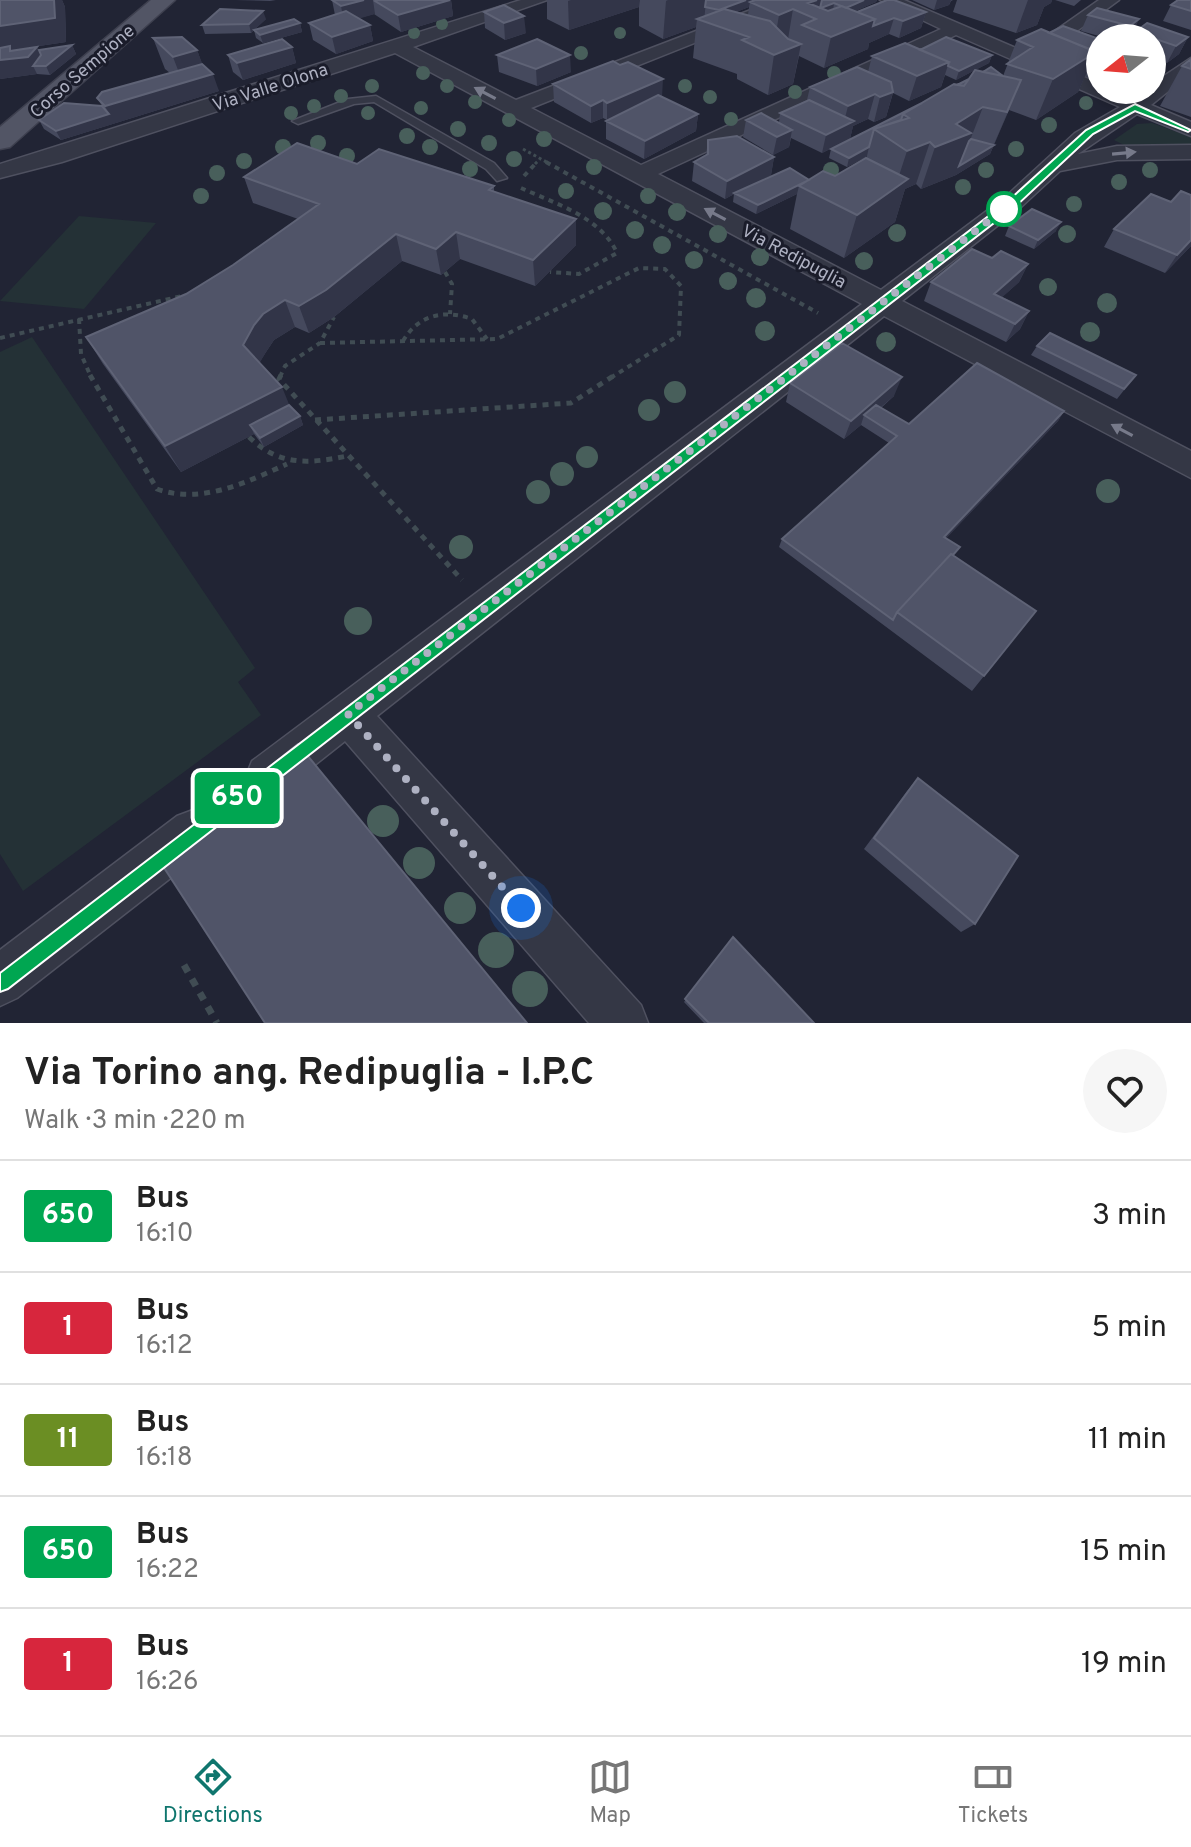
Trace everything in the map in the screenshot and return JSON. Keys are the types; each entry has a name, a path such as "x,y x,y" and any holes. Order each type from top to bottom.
{"main road":[{"name":"Corso Sempione","path":"0,141 164,0"}],"street":[{"name":"Via Valle Olona","path":"0,171 54,157 538,0"},
{"path":"514,108 793,0"},
{"path":"889,0 1191,130"},
{"path":"1025,59 1110,0"},
{"path":"640,174 955,29"},
{"name":"Via Redipuglia","path":"397,46 1191,466"},
{"path":"0,981 882,303 1058,165 1083,138 1135,107 1191,64"},
{"path":"1058,165 1127,152 1191,152"},
{"path":"348,714 623,1023"}],"lane":[{"path":"298,121 358,99 376,99 490,166 501,178"}],"path":[{"path":"512,142 823,316"},
{"path":"516,185 579,216 608,235 615,246 617,253 579,274 550,272"},
{"path":"315,420 571,403 679,335 681,286 665,269 639,268 497,339 320,343"},
{"path":"445,272 452,284 450,314"},
{"path":"0,338 185,295"},
{"path":"403,341 406,332 426,317 450,314 477,321 487,339"},
{"path":"334,317 320,343 279,372 279,379 468,586"},
{"path":"79,319 81,354 99,395 157,489 169,496 187,496 229,487 287,464 347,456"},
{"path":"249,437 261,451 287,464"},
{"path":"184,965 217,1023"}],"shaded area":[{"path":"1152,123 1191,137 1191,147 1124,145 1114,140 1137,124"},
{"path":"79,216 156,223 84,309 0,301"},
{"path":"32,337 255,668 238,682 261,715 23,891 0,854 0,352"}],"building":[{"path":"0,0 54,0 55,18 0,26"},
{"path":"332,0 364,0 341,6"},
{"path":"450,0 398,15 375,1"},
{"path":"706,0 746,0 719,10 705,7"},
{"path":"817,0 808,3 828,11 842,6 875,19 831,37 802,25 816,19 793,9 779,15 750,2"},
{"path":"822,0 864,0 846,8 834,3 820,8"},
{"path":"887,0 926,12 903,21 894,18 873,26 875,19 857,12"},
{"path":"1178,0 1191,0 1191,11 1171,5"},
{"path":"504,5 524,16 504,23 484,12"},
{"path":"1097,8 1139,19 1133,24 1122,24 1088,15"},
{"path":"220,9 263,11 249,24 202,25"},
{"path":"724,9 770,21 788,39 801,44 774,55 742,40 749,37 697,19"},
{"path":"346,11 370,25 332,37 309,23"},
{"path":"294,19 300,23 260,35 254,30"},
{"path":"1063,26 1086,34 1086,48 1049,33"},
{"path":"1041,29 1086,48 1086,58 1053,79 1007,64 1033,47 1017,40"},
{"path":"1166,29 1188,37 1176,46 1166,43"},
{"path":"182,37 197,50 173,57 153,38"},
{"path":"946,37 992,55 959,71 948,66 949,62 920,50"},
{"path":"282,39 292,47 237,63 228,55"},
{"path":"537,39 570,55 536,69 497,55"},
{"path":"905,43 949,62 917,76 872,56"},
{"path":"72,45 46,66 33,66 41,55 39,50"},
{"path":"10,46 10,51 37,47 28,57 0,60 0,48"},
{"path":"1191,59 1191,69 1182,66"},
{"path":"613,61 620,65 628,62 663,79 607,103 603,100 591,106 553,84"},
{"path":"202,64 213,74 105,106 97,98 102,92"},
{"path":"857,67 891,82 893,92 880,97 875,94 848,106 810,87"},
{"path":"991,67 1003,76 983,72"},
{"path":"975,70 1021,80 1007,112 983,107 956,124 971,133 935,147 930,142 907,151 874,129 909,118 903,114 954,84 964,86"},
{"path":"658,95 698,114 645,141 606,121"},
{"path":"809,100 854,121 826,135 780,113"},
{"path":"64,103 102,106 109,114 56,131 39,120"},
{"path":"922,103 903,114 901,120 874,129 869,147 849,158 831,149"},
{"path":"761,113 792,130 777,137 746,120"},
{"path":"737,136 774,157 727,181 694,162 708,154 708,140"},
{"path":"969,141 994,145 959,166"},
{"path":"297,143 357,164 379,149 494,186 489,190 576,219 533,260 456,232 436,249 396,234 326,290 299,306 285,300 263,314 254,325 243,345 282,387 165,446 86,337 186,294 319,204 244,177"},
{"path":"866,158 908,179 857,215 799,186 823,171 835,176"},
{"path":"790,168 809,180 758,205 734,193"},
{"path":"1181,191 1191,195 1191,240 1177,255 1114,229 1151,194 1171,202"},
{"path":"1032,209 1061,222 1038,240 1009,226"},
{"path":"972,249 992,258 1001,251 1028,264 994,294 1029,311 1015,324 931,282"},
{"path":"1050,333 1136,375 1124,389 1037,346"},
{"path":"842,343 902,377 851,421 790,383"},
{"path":"977,363 1064,411 944,537 960,547 897,612 893,620 782,539 897,436 864,415 876,405 909,424"},
{"path":"289,405 300,416 260,438 250,425"},
{"path":"951,554 1036,611 984,676 897,612"},
{"path":"298,744 527,1023 265,1023 157,857"},
{"path":"918,778 1018,856 975,924 874,838"},
{"path":"733,937 814,1023 709,1023 685,999"}],"bus line":[{"name":"650","path":"0,981 1012,203 1058,165 1067,152 1090,132 1135,107 1191,130"}],"route":[{"path":"521,908 348,714 1004,209"}]}
